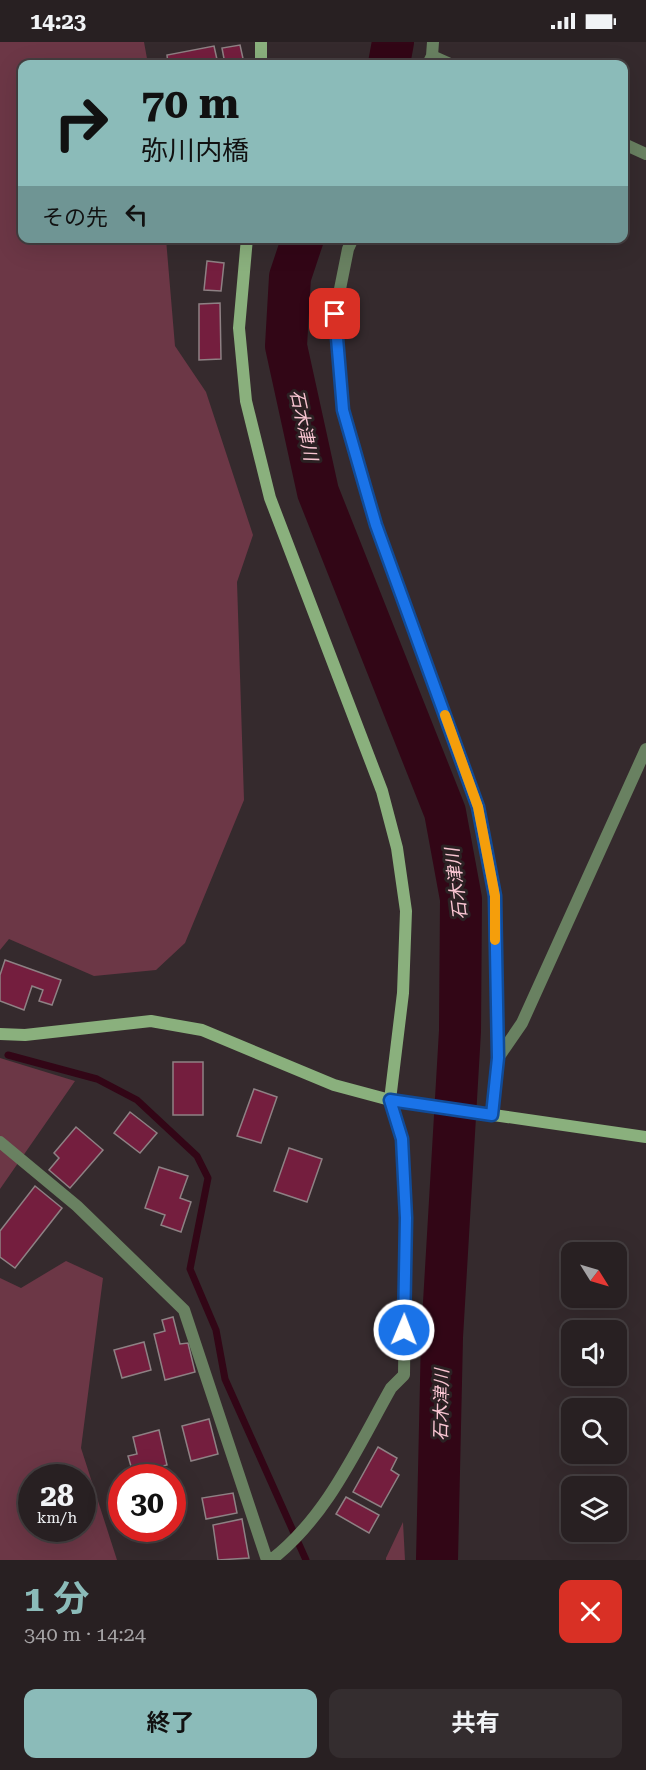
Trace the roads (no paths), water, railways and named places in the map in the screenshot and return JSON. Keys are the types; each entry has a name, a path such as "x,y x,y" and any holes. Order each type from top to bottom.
{"street":[{"path":"261,42 261,60"},
{"path":"430,60 433,42"},
{"path":"628,146 646,154"},
{"path":"0,1142 77,1206 184,1310 278,1556 305,1528 326,1500 391,1388 404,1375 406,1218 402,1139 390,1100 403,993 406,911 397,848 382,791 270,498 246,401 239,328 246,243"},
{"path":"351,243 335,314 343,410 376,525 478,807 495,896 498,1058 490,1114"},
{"path":"498,1058 522,1023 646,749"},
{"path":"0,1034 25,1035 152,1021 202,1030 334,1085 390,1100 646,1137"}],"waterway":[{"name":"石木津川","path":"390,60 393,42"},
{"name":"石木津川","path":"301,243 290,277 286,346 318,492 445,812 461,899 460,1031 442,1337 437,1560"},
{"path":"8,1055 97,1079 137,1100 197,1156 208,1178 190,1269 216,1330 225,1379 306,1560"}]}
